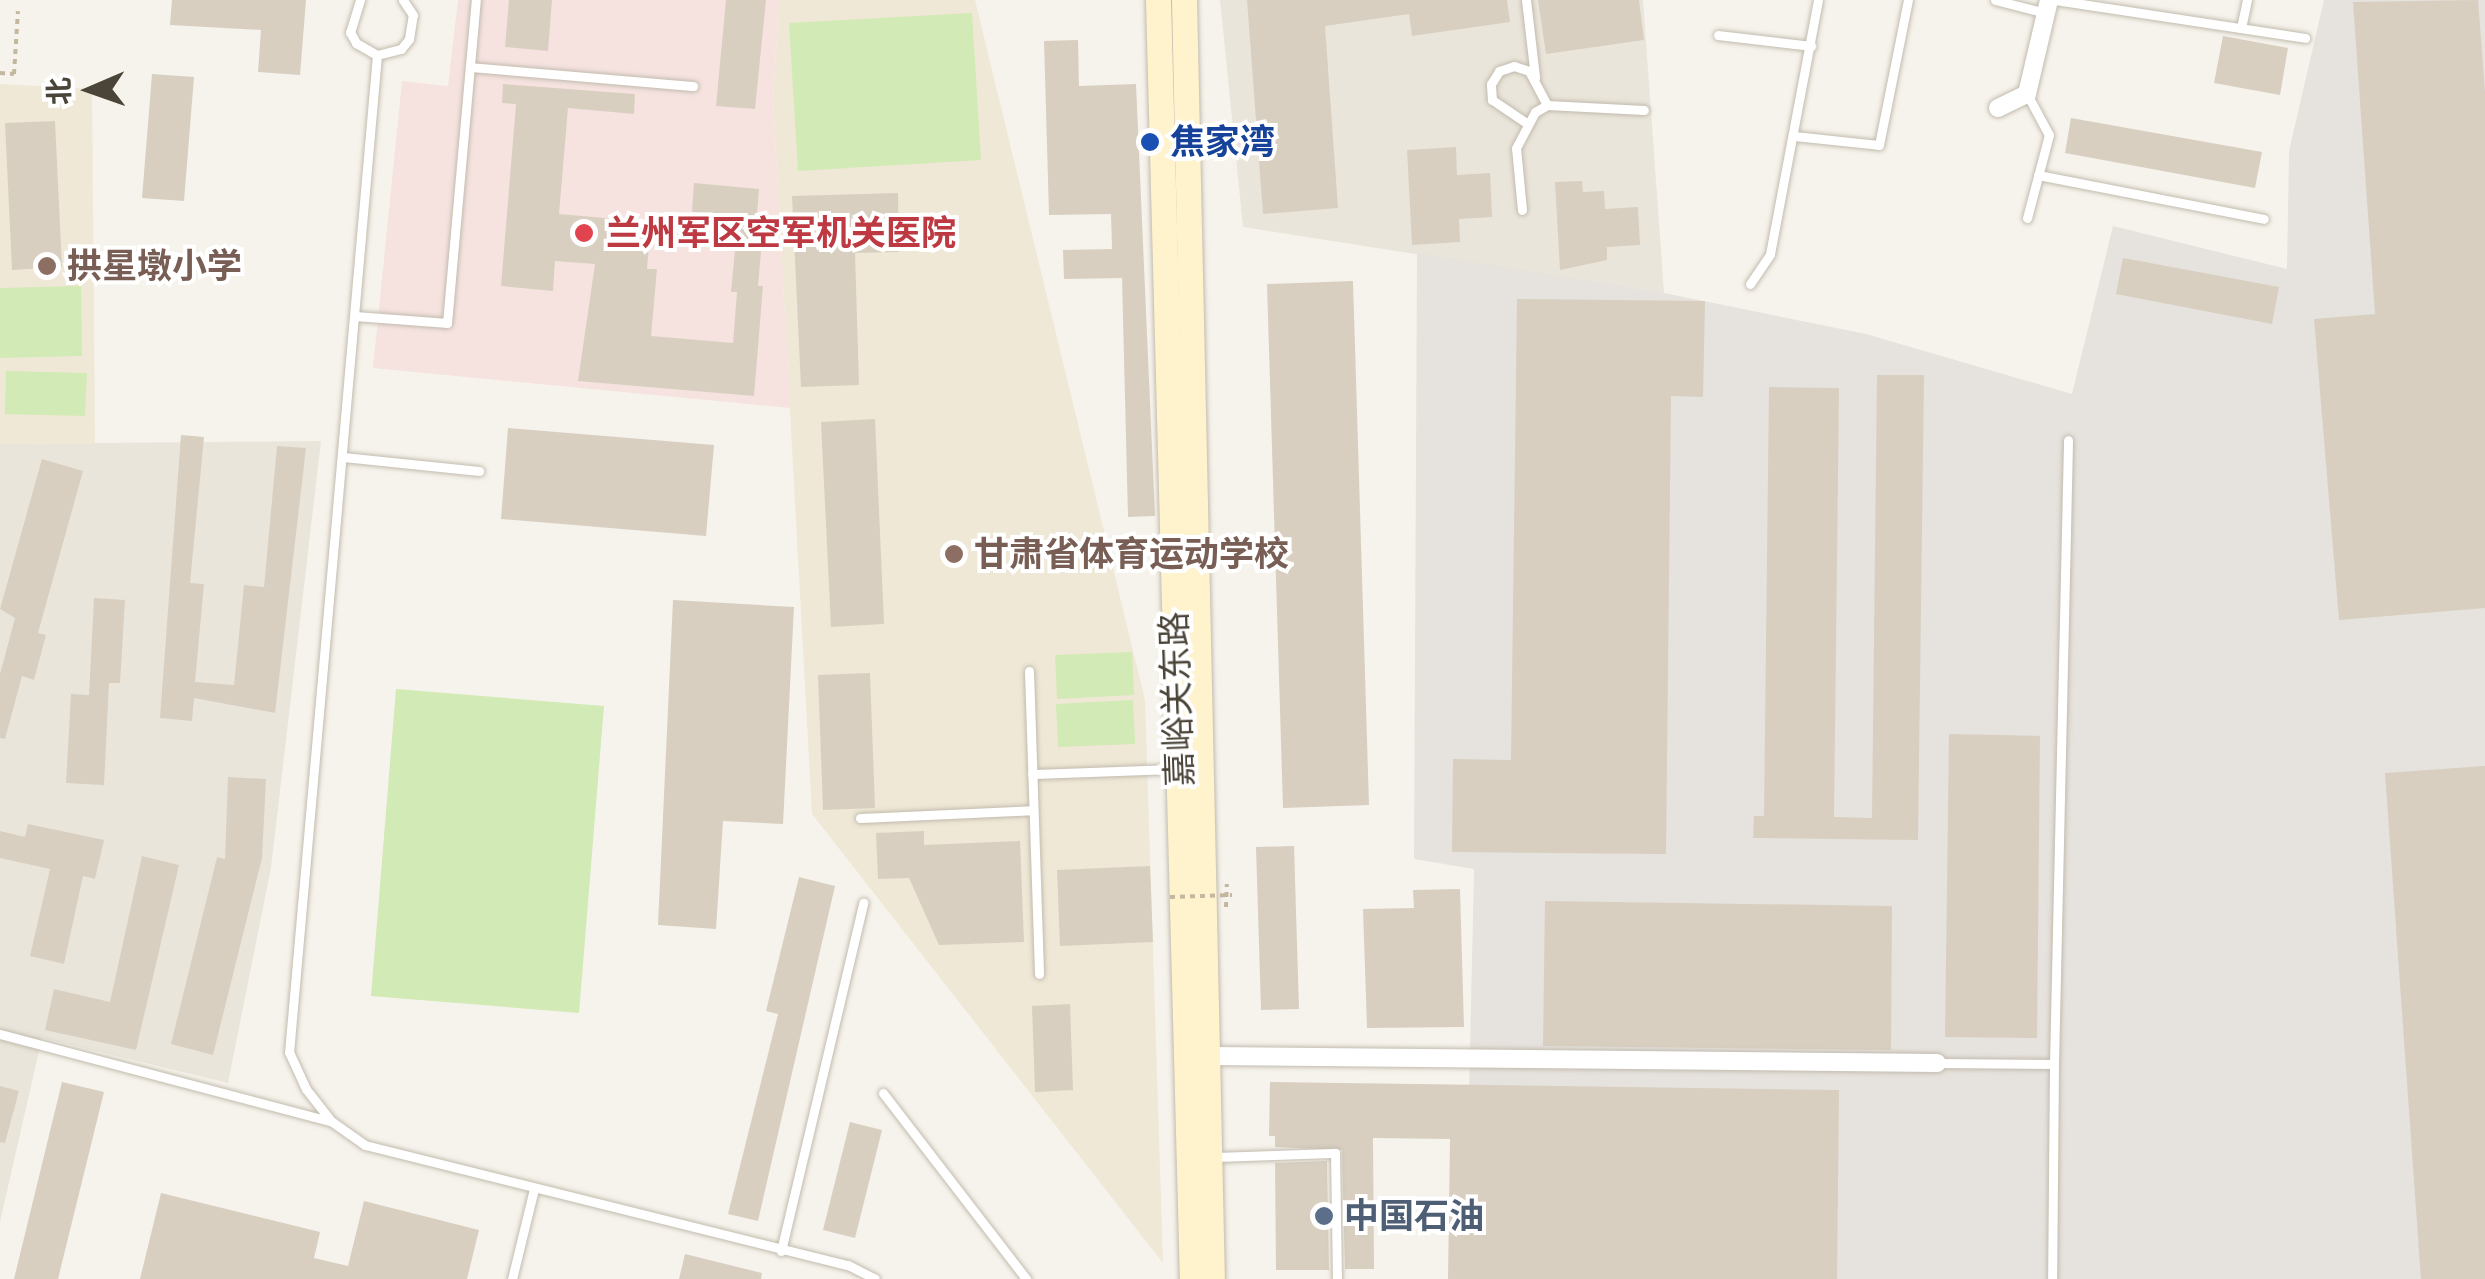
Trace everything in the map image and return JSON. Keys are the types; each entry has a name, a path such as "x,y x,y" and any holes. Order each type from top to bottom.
{"main road":[{"name":"嘉峪关东路","path":"1158,0 1179,769 1200,1157 1212,1279"},
{"name":"嘉峪关东路","path":"1184,0 1210,1056 1192,1279"}],"street":[{"path":"1998,108 2027,94 2050,4"},
{"path":"1210,1056 1937,1064"}],"lane":[{"path":"360,0 350,32 356,43 377,55 401,49 410,39 412,15 403,0"},
{"path":"356,316 447,323 476,0"},
{"path":"1526,0 1534,77 1548,105"},
{"path":"1750,284 1770,254 1818,0"},
{"path":"1794,136 1879,145 1908,0"},
{"path":"1995,0 2138,12 2305,38"},
{"path":"2138,12 2141,0"},
{"path":"2241,28 2247,0"},
{"path":"1718,35 1811,46"},
{"path":"377,55 289,1052 306,1089 332,1122 365,1146 848,1265 875,1279"},
{"path":"470,67 693,86"},
{"path":"1525,122 1496,107 1490,84 1506,67 1522,67 1534,77"},
{"path":"2027,94 2049,135 2027,218"},
{"path":"1522,210 1516,148 1525,122 1548,105 1644,110"},
{"path":"2038,175 2264,219"},
{"path":"2052,1279 2068,440"},
{"path":"343,457 478,471"},
{"path":"1028,671 1039,974"},
{"path":"1032,774 1179,769"},
{"path":"860,818 1033,810"},
{"path":"781,1251 863,903"},
{"path":"0,1034 332,1122"},
{"path":"1937,1064 2054,1064"},
{"path":"883,1093 1026,1279"},
{"path":"1200,1157 1335,1153 1337,1279"},
{"path":"512,1279 534,1189"}],"path":[{"path":"0,73 14,74 18,11"},
{"path":"1170,897 1232,895"}],"shaded area":[{"name":"兰州军区空军机关医院","path":"458,0 779,0 773,99 790,408 373,368 402,81 448,86"},
{"name":"甘肃省体育运动学校","path":"779,0 975,0 1145,700 1163,1263 812,814 773,99"},
{"path":"1220,0 1643,0 1664,293 1243,227"},
{"path":"2324,0 2485,0 2485,1279 1465,1279 1474,869 1414,859 1417,253 1664,293 1866,334 2072,394 2113,226 2287,269 2289,151"},
{"name":"拱星墩小学","path":"0,84 92,89 95,443 0,444"},
{"path":"321,441 271,868 228,1083 42,1038 0,1222 0,444"}],"green space":[{"path":"972,13 981,160 798,171 789,23"},
{"path":"81,286 82,356 0,358 0,288"},
{"path":"6,371 87,373 85,416 5,414"},
{"path":"1132,652 1134,695 1057,699 1055,655"},
{"path":"396,689 604,706 579,1013 371,996"},
{"path":"1133,700 1135,744 1058,747 1056,704"}],"building":[{"path":"172,0 306,0 300,75 258,72 261,30 170,25"},
{"path":"509,0 552,0 548,51 505,47"},
{"path":"726,0 766,0 755,109 716,106"},
{"path":"1247,0 1507,0 1510,22 1412,36 1409,14 1325,26 1338,208 1263,214"},
{"path":"1538,0 1639,0 1644,40 1546,54"},
{"path":"2478,0 2485,92 2485,608 2339,620 2314,319 2375,314 2353,2"},
{"path":"2223,36 2288,48 2280,95 2214,83"},
{"path":"1078,40 1079,86 1136,84 1155,516 1128,517 1122,278 1064,279 1063,250 1112,249 1111,214 1049,215 1044,41"},
{"path":"152,74 194,77 184,201 142,198"},
{"path":"503,84 635,94 634,114 568,108 559,214 651,222 647,269 657,269 651,336 733,343 737,292 731,292 735,250 726,250 729,215 692,212 694,183 759,189 755,239 762,240 758,286 763,286 754,396 578,381 595,264 555,261 553,291 501,286 516,104 502,103"},
{"path":"2071,118 2262,152 2255,188 2065,153"},
{"path":"55,121 62,267 12,270 5,123"},
{"path":"1456,147 1457,175 1490,173 1492,217 1459,219 1460,242 1412,245 1407,150"},
{"path":"1582,181 1583,192 1604,191 1605,209 1638,207 1640,245 1607,247 1607,260 1560,270 1555,182"},
{"path":"898,193 899,252 855,253 859,385 801,387 792,196"},
{"path":"2123,258 2279,287 2272,324 2116,294"},
{"path":"1353,281 1369,805 1283,808 1267,284"},
{"path":"1517,299 1705,301 1703,397 1671,396 1666,854 1452,852 1453,759 1511,760"},
{"path":"1877,375 1924,375 1918,840 1753,838 1754,816 1764,816 1769,387 1839,388 1834,817 1872,818"},
{"path":"875,419 884,624 831,627 821,422"},
{"path":"508,428 714,445 706,536 501,519"},
{"path":"181,435 204,437 190,583 204,584 195,682 234,685 244,585 264,587 277,446 306,448 275,713 194,698 192,721 160,718"},
{"path":"42,459 83,471 38,633 46,635 34,680 22,676 5,739 0,738 0,674 15,618 0,609"},
{"path":"94,598 125,600 120,683 109,683 104,785 66,783 71,694 89,695"},
{"path":"673,600 794,607 783,824 723,821 716,929 658,925"},
{"path":"870,673 875,808 823,810 818,675"},
{"path":"1949,734 2040,736 2037,1038 1945,1037"},
{"path":"2485,766 2485,1279 2421,1279 2385,773"},
{"path":"228,777 266,779 262,858 213,1055 171,1044 217,857 225,859"},
{"path":"28,824 104,840 95,879 83,876 64,964 30,956 50,869 0,858 0,831 25,837"},
{"path":"924,831 924,845 1020,841 1024,942 939,945 909,878 878,879 876,833"},
{"path":"1294,846 1299,1009 1261,1010 1256,847"},
{"path":"142,856 179,865 136,1050 45,1030 54,989 110,1002"},
{"path":"1150,866 1153,942 1060,946 1057,870"},
{"path":"799,877 835,886 758,1221 728,1214 778,1014 766,1011"},
{"path":"1460,889 1464,1027 1367,1028 1363,909 1414,908 1413,890"},
{"path":"1545,901 1892,906 1891,1050 1543,1046"},
{"path":"1070,1004 1073,1090 1035,1092 1032,1006"},
{"path":"62,1082 104,1092 58,1279 14,1279"},
{"path":"1270,1082 1839,1090 1837,1279 1448,1279 1450,1139 1373,1138 1374,1269 1345,1269 1342,1150 1275,1147 1275,1136 1269,1136"},
{"path":"0,1086 19,1091 5,1143 0,1142"},
{"path":"850,1122 882,1130 855,1238 823,1230"},
{"path":"1327,1161 1329,1270 1276,1270 1275,1163"},
{"path":"161,1193 320,1232 314,1258 348,1266 364,1201 479,1230 467,1279 140,1279"},
{"path":"685,1254 762,1273 761,1279 679,1279"}],"place":[{"name":"焦家湾","path":"1150,142"},
{"name":"兰州军区空军机关医院","path":"584,233"},
{"name":"拱星墩小学","path":"47,266"},
{"name":"甘肃省体育运动学校","path":"954,554"},
{"name":"中国石油","path":"1324,1216"}]}
